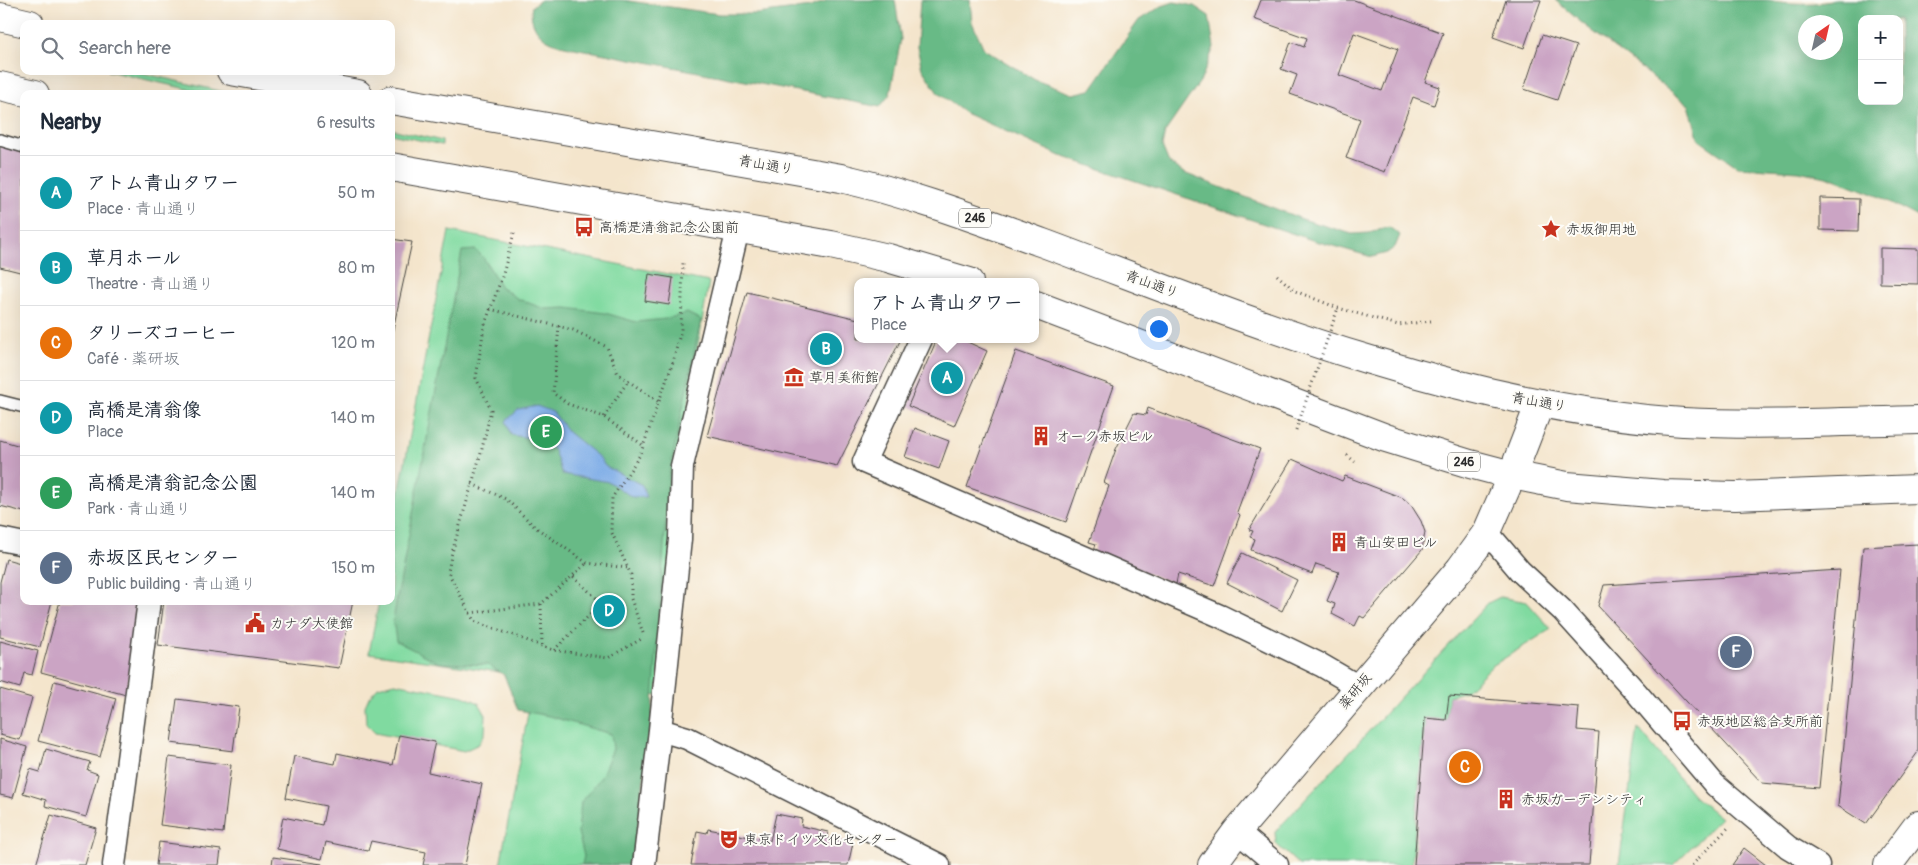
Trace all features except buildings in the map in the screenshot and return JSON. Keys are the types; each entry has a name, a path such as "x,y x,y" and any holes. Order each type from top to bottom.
{"main road":[{"path":"0,17 20,22"},
{"path":"253,75 336,90"},
{"path":"0,86 20,91"},
{"name":"青山通り","path":"395,101 831,176 889,189 958,212 1255,322 1370,360 1490,393 1594,412 1680,422 1762,425 1918,420"},
{"path":"395,168 831,245 888,258 950,278"},
{"name":"246","path":"1039,306 1386,438 1512,475 1567,486 1663,494 1735,496 1918,489"},
{"name":"薬研坂","path":"1212,865 1237,831 1460,569 1490,523 1512,475 1540,403"},
{"path":"1888,865 1918,825"}],"street":[{"path":"644,865 680,539 682,466 738,229"},
{"path":"919,343 864,462 1220,616 1321,665 1359,687"},
{"path":"1490,523 1520,571 1562,610 1636,692 1715,785 1788,847 1818,865"},
{"path":"0,539 20,543"},
{"path":"114,865 148,605"},
{"path":"660,730 687,738 940,865"},
{"path":"1237,831 1277,865"}],"lane":[{"path":"0,140 20,146"},
{"path":"0,401 20,406"}],"path":[{"path":"514,233 503,274 484,327 476,378 491,410 448,572 474,621 553,650 608,658 644,638 631,600 632,575 611,531 612,498 640,455 673,362 681,330 683,264"},
{"path":"1277,274 1295,291 1338,308 1398,325 1431,321"},
{"path":"1296,430 1338,308"},
{"path":"490,309 573,330 607,347 618,374 659,402"},
{"path":"559,326 553,393 568,404 604,417 644,446"},
{"path":"604,417 628,381"},
{"path":"472,484 506,499 535,526 587,563 628,568"},
{"path":"470,613 541,604 587,563"},
{"path":"553,650 602,603 572,576"},
{"path":"541,604 542,646"},
{"path":"1692,865 1732,824"}],"green space":[{"path":"541,0 622,0 719,14 757,14 811,7 828,0 895,0 901,39 890,94 880,107 559,45 543,37 536,30 532,21 532,6"},
{"path":"920,0 970,0 972,22 984,49 1035,80 1073,94 1090,90 1139,20 1162,6 1174,2 1194,6 1209,16 1214,47 1201,80 1165,132 1162,146 1169,163 1184,173 1302,219 1352,234 1369,233 1389,227 1400,235 1395,247 1387,253 1372,257 1312,240 1061,156 965,113 938,93 922,69 917,47"},
{"path":"1555,0 1768,0 1820,3 1835,0 1918,0 1918,217 1880,197 1835,179 1799,171 1738,167 1699,140 1689,105"},
{"path":"126,75 150,75 216,90 191,90"},
{"path":"395,130 442,141 442,145 395,135"},
{"path":"449,231 709,282 691,385 669,568 657,695 369,653 378,605 395,605 395,515"},
{"path":"476,250 483,257 501,287 518,299 545,309 566,308 605,313 636,322 666,319 687,313 701,320 669,475 652,716 633,865 582,865 584,856 578,832 581,802 601,777 613,749 611,734 549,716 518,710 504,675 488,665 439,663 396,641 393,620 462,251"},
{"path":"1500,597 1527,602 1551,629 1492,666 1466,691 1449,696 1446,720 1425,718 1412,865 1299,865 1276,844 1275,832 1488,603"},
{"path":"395,683 463,696 479,703 486,715 485,733 479,744 464,751 375,733 366,724 365,706 369,697 378,687"},
{"path":"531,697 626,712 593,865 500,865"},
{"path":"1638,728 1694,796 1721,818 1673,865 1619,865"}],"water":[{"path":"537,406 553,412 568,432 600,458 605,466 642,485 646,497 632,497 609,482 562,474 554,450 542,440 511,435 506,421 518,410"}],"place":[{"name":"高橋是清翁記念公園前","path":"584,227"},
{"name":"赤坂御用地","path":"1551,229"},
{"name":"草月ホール","path":"826,349"},
{"name":"草月美術館","path":"794,377"},
{"name":"アトム青山タワー","path":"947,378"},
{"name":"高橋是清翁記念公園","path":"546,432"},
{"name":"オーク赤坂ビル","path":"1041,436"},
{"name":"青山安田ビル","path":"1339,542"},
{"name":"高橋是清翁像","path":"609,611"},
{"name":"カナダ大使館","path":"255,623"},
{"name":"赤坂区民センター","path":"1736,652"},
{"name":"赤坂地区総合支所前","path":"1682,721"},
{"name":"タリーズコーヒー","path":"1465,767"},
{"name":"赤坂ガーデンシティ","path":"1506,799"},
{"name":"東京ドイツ文化センター","path":"729,839"}]}
